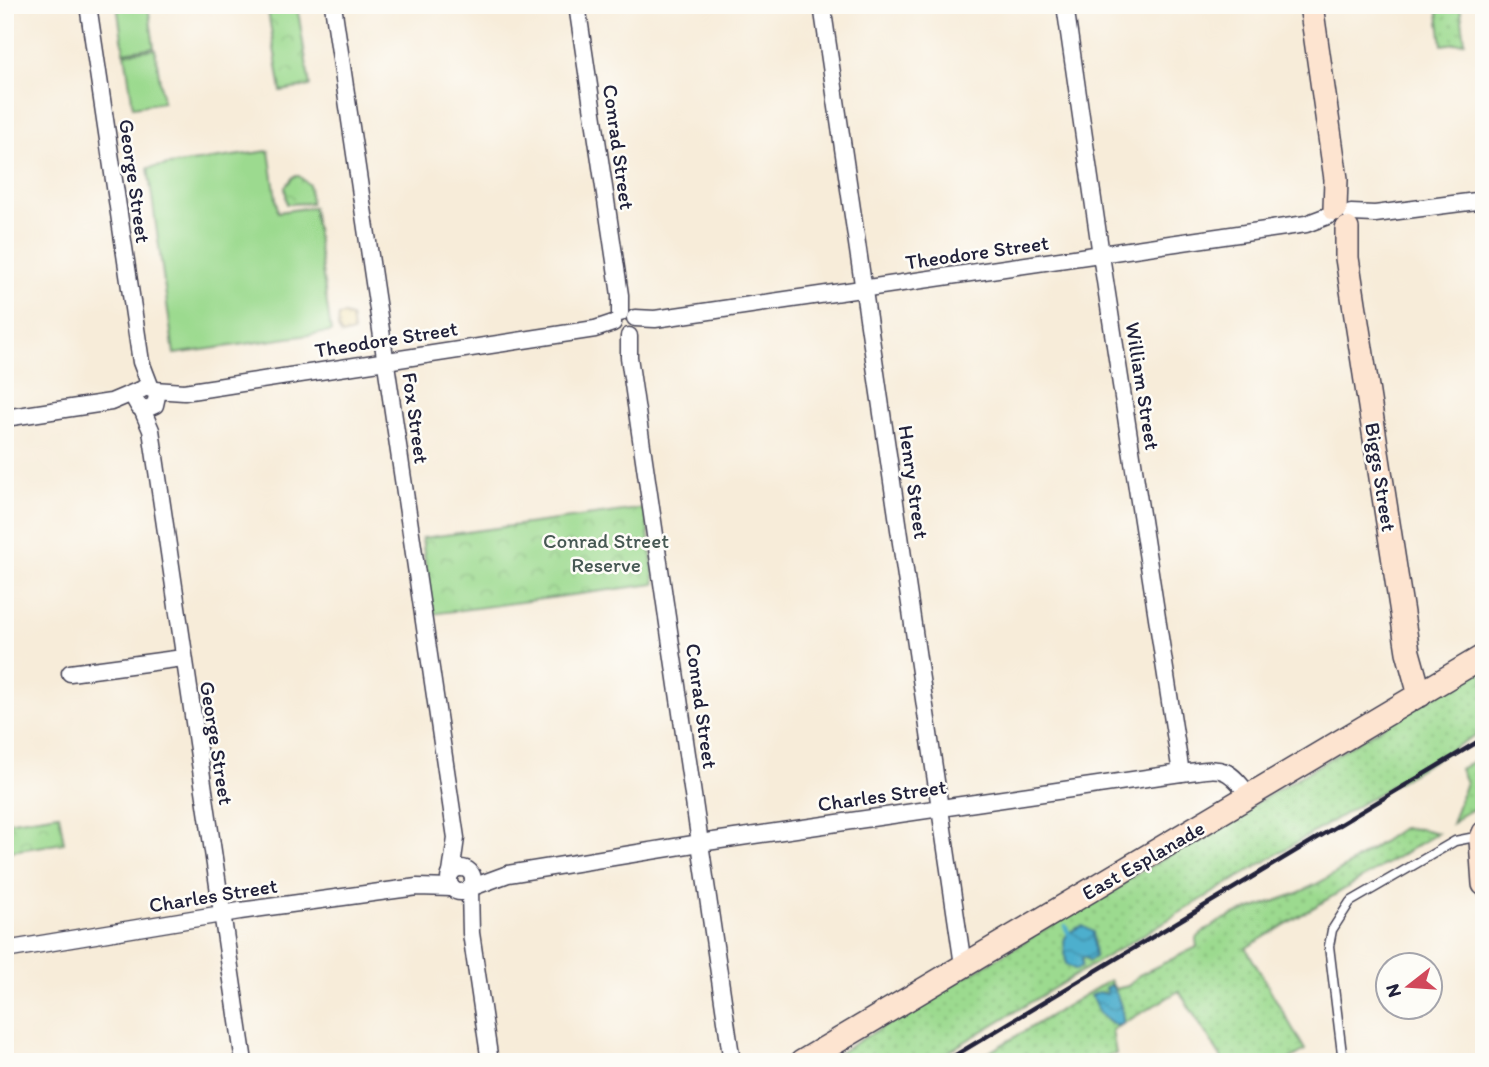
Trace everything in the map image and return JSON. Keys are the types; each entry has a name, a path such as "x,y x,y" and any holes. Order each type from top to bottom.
{"street":[{"name":"George Street","path":"88,5 244,1062"},
{"name":"Fox Street","path":"333,5 490,1062"},
{"name":"Conrad Street","path":"577,5 732,1062"},
{"name":"Henry Street","path":"822,5 866,290 963,965"},
{"name":"William Street","path":"1065,5 1181,773"},
{"name":"Biggs Street","path":"1311,5 1408,652 1420,695"},
{"name":"Theodore Street","path":"5,418 655,319 1484,200"},
{"name":"East Esplanade","path":"802,1062 1484,656"},
{"path":"70,673 183,658"},
{"name":"Charles Street","path":"8,949 222,914 1213,769 1226,771 1234,776 1250,797"},
{"path":"1482,837 1484,884"}],"lane":[{"path":"1343,1062 1329,946 1337,919 1350,902 1455,841 1482,837"}],"green space":[{"path":"117,5 148,5 154,47 124,52"},
{"path":"267,5 297,5 310,86 281,91"},
{"path":"1437,5 1460,5 1465,42 1442,45"},
{"path":"155,49 163,102 133,107 125,53"},
{"path":"269,151 278,212 313,207 331,332 174,354 148,168"},
{"path":"294,176 299,176 309,185 311,203 287,204 285,187"},
{"name":"Conrad Street Reserve","path":"645,508 655,584 432,614 422,538"},
{"path":"1484,666 1484,730 931,1062 824,1062"},
{"path":"1484,755 1484,803 1452,824 1466,782 1460,769"},
{"path":"59,814 64,843 5,852 5,822"},
{"path":"1402,828 1438,833 1246,948 1305,1050 1285,1062 1224,1062 1179,991 1112,1030 1116,1054 1082,1062 973,1062 1110,980 1115,989 1128,986 1139,975 1197,947 1196,939 1218,923 1323,881"}],"sand":[{"path":"339,316 351,317 353,332 342,335 338,328"}],"water":[{"path":"1083,926 1093,932 1095,957 1089,961 1084,957 1082,966 1076,970 1066,964 1064,941 1074,929"},
{"path":"1111,985 1123,1014 1123,1024 1116,1026 1099,1013 1091,996 1098,992 1107,994 1105,988"}],"waterway":[{"path":"1065,926 1071,938"}],"railway":[{"path":"944,1062 1484,738"}]}
